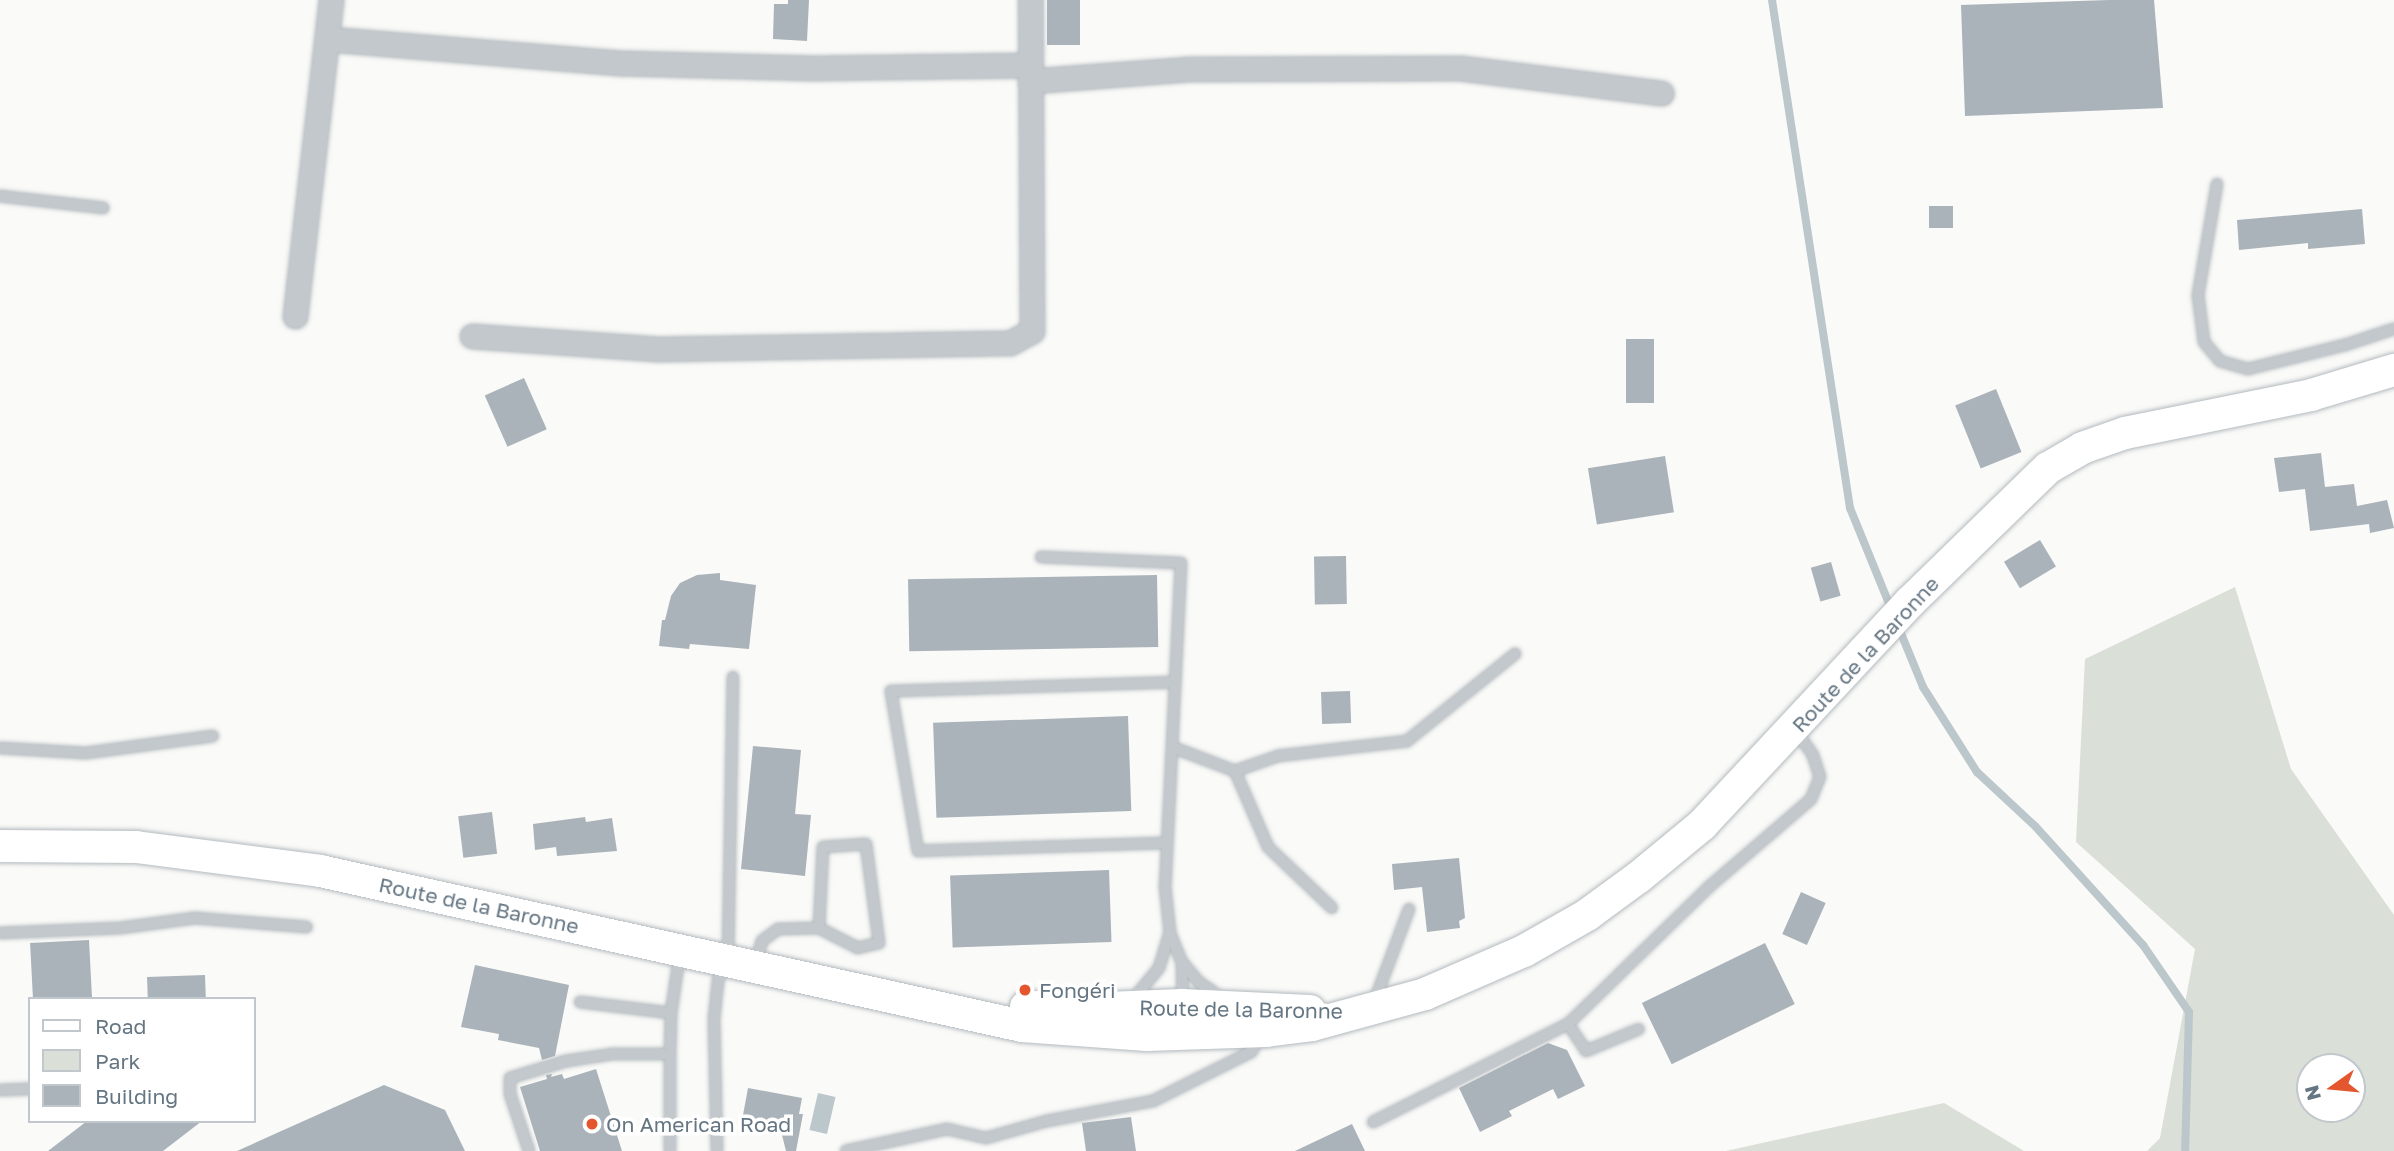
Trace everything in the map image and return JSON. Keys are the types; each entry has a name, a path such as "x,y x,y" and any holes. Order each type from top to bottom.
{"main road":[{"name":"Route de la Baronne","path":"948,1008 1107,1008 1167,1021 1266,1031 1312,1025 1425,994 1511,956 1587,915 1702,825 1909,603 2013,499 2048,468 2082,448 2125,433 2311,395 2394,370"},
{"name":"Route de la Baronne","path":"1,846 136,847 320,870 1022,1026 1167,1021 1234,1006 1310,1011 1374,1008"}],"street":[{"path":"295,316 331,0"},
{"path":"472,336 659,349 1010,343 1032,331 1030,0"},
{"path":"328,39 623,63 815,68 1030,73 1188,69 1460,68 1661,93"}],"lane":[{"path":"2217,184 2198,295 2204,342 2220,361 2248,369 2345,345 2394,328"},
{"path":"0,196 103,208"},
{"path":"1041,557 1181,563 1165,886 1170,933 1182,962 1185,990 1167,1021"},
{"path":"1172,747 1235,771 1278,757 1407,741 1515,654"},
{"path":"733,677 741,963"},
{"path":"1167,843 918,851 891,691 1175,682"},
{"path":"1373,1122 1568,1024 1710,886 1811,799 1820,777 1813,755 1794,728"},
{"path":"0,748 86,753 214,736"},
{"path":"1235,771 1268,847 1332,908"},
{"path":"717,1151 714,1019 718,980 778,929 819,928 858,948 879,943 866,844 822,847 819,928"},
{"path":"1374,1008 1409,909"},
{"path":"0,933 120,928 195,918 307,926"},
{"path":"1107,1008 1134,999 1159,968 1170,933"},
{"path":"670,1151 671,1013 680,949"},
{"path":"1182,962 1199,982 1234,1006"},
{"path":"580,1002 671,1013"},
{"path":"1568,1024 1586,1051 1639,1029"},
{"path":"846,1151 947,1129 986,1138 1047,1121 1153,1101 1251,1052 1266,1031"},
{"path":"529,1151 510,1094 510,1078 578,1059 613,1054 670,1054"},
{"path":"0,1090 28,1090"},
{"path":"986,1138 988,1151"}],"green space":[{"path":"2235,587 2291,769 2394,915 2394,1151 2147,1151 2160,1138 2195,949 2076,842 2085,659"},
{"path":"1944,1103 2024,1151 1726,1151"}],"shaded area":[{"path":"818,1093 836,1097 827,1134 809,1130"}],"building":[{"path":"788,0 809,0 807,41 773,39 774,4 788,4"},
{"path":"1047,0 1080,0 1080,45 1047,45"},
{"path":"2154,0 2163,108 1965,116 1961,5"},
{"path":"1929,206 1953,206 1953,228 1929,228"},
{"path":"2362,209 2365,244 2308,249 2308,243 2239,250 2237,220"},
{"path":"1626,339 1654,339 1654,403 1626,403"},
{"path":"524,378 547,429 507,447 485,395"},
{"path":"1996,389 2021,452 1981,469 1955,405"},
{"path":"2321,453 2325,487 2354,484 2357,506 2387,500 2394,528 2370,533 2369,524 2310,531 2305,489 2279,492 2274,458"},
{"path":"1665,456 1674,512 1597,525 1588,468"},
{"path":"2040,540 2056,567 2020,588 2004,562"},
{"path":"1346,556 1347,604 1315,605 1314,557"},
{"path":"1831,562 1841,596 1820,601 1811,568"},
{"path":"720,573 720,580 756,585 749,649 690,644 689,649 659,646 662,620 665,620 671,596 680,583 697,575"},
{"path":"1157,575 1158,647 909,651 908,579"},
{"path":"1350,691 1351,723 1322,724 1321,692"},
{"path":"1128,716 1131,811 936,818 933,723"},
{"path":"753,746 801,750 795,814 811,815 805,876 741,869"},
{"path":"492,812 497,854 463,858 458,816"},
{"path":"585,817 586,822 612,818 617,851 557,856 556,847 535,850 533,824"},
{"path":"1459,858 1465,918 1459,921 1460,928 1427,932 1422,887 1394,890 1392,864"},
{"path":"1109,870 1112,942 953,948 950,876"},
{"path":"1801,892 1826,903 1807,945 1782,934"},
{"path":"89,940 92,997 33,997 30,943"},
{"path":"1765,943 1795,1004 1672,1064 1642,1003"},
{"path":"475,965 569,985 555,1056 542,1060 539,1048 498,1040 499,1034 461,1027"},
{"path":"205,975 206,997 148,997 147,977"},
{"path":"1548,1043 1567,1050 1585,1086 1558,1099 1553,1089 1509,1111 1512,1116 1480,1132 1459,1088"},
{"path":"596,1069 622,1151 540,1151 520,1087 547,1079 546,1075 552,1074 551,1077 562,1074 564,1079"},
{"path":"384,1085 445,1110 465,1151 237,1151"},
{"path":"748,1088 802,1098 799,1114 803,1114 796,1151 786,1151 782,1135 741,1126"},
{"path":"1131,1117 1136,1151 1086,1151 1082,1123"},
{"path":"84,1123 199,1123 163,1151 48,1151"},
{"path":"1352,1124 1365,1151 1295,1151"}],"waterway":[{"path":"1772,0 1850,508 1892,611"},
{"path":"1898,626 1923,687 1977,772 2035,826 2143,945 2189,1012 2185,1151"}],"place":[{"name":"Fongéri","path":"1025,990"},
{"name":"On American Road","path":"592,1124"}]}
